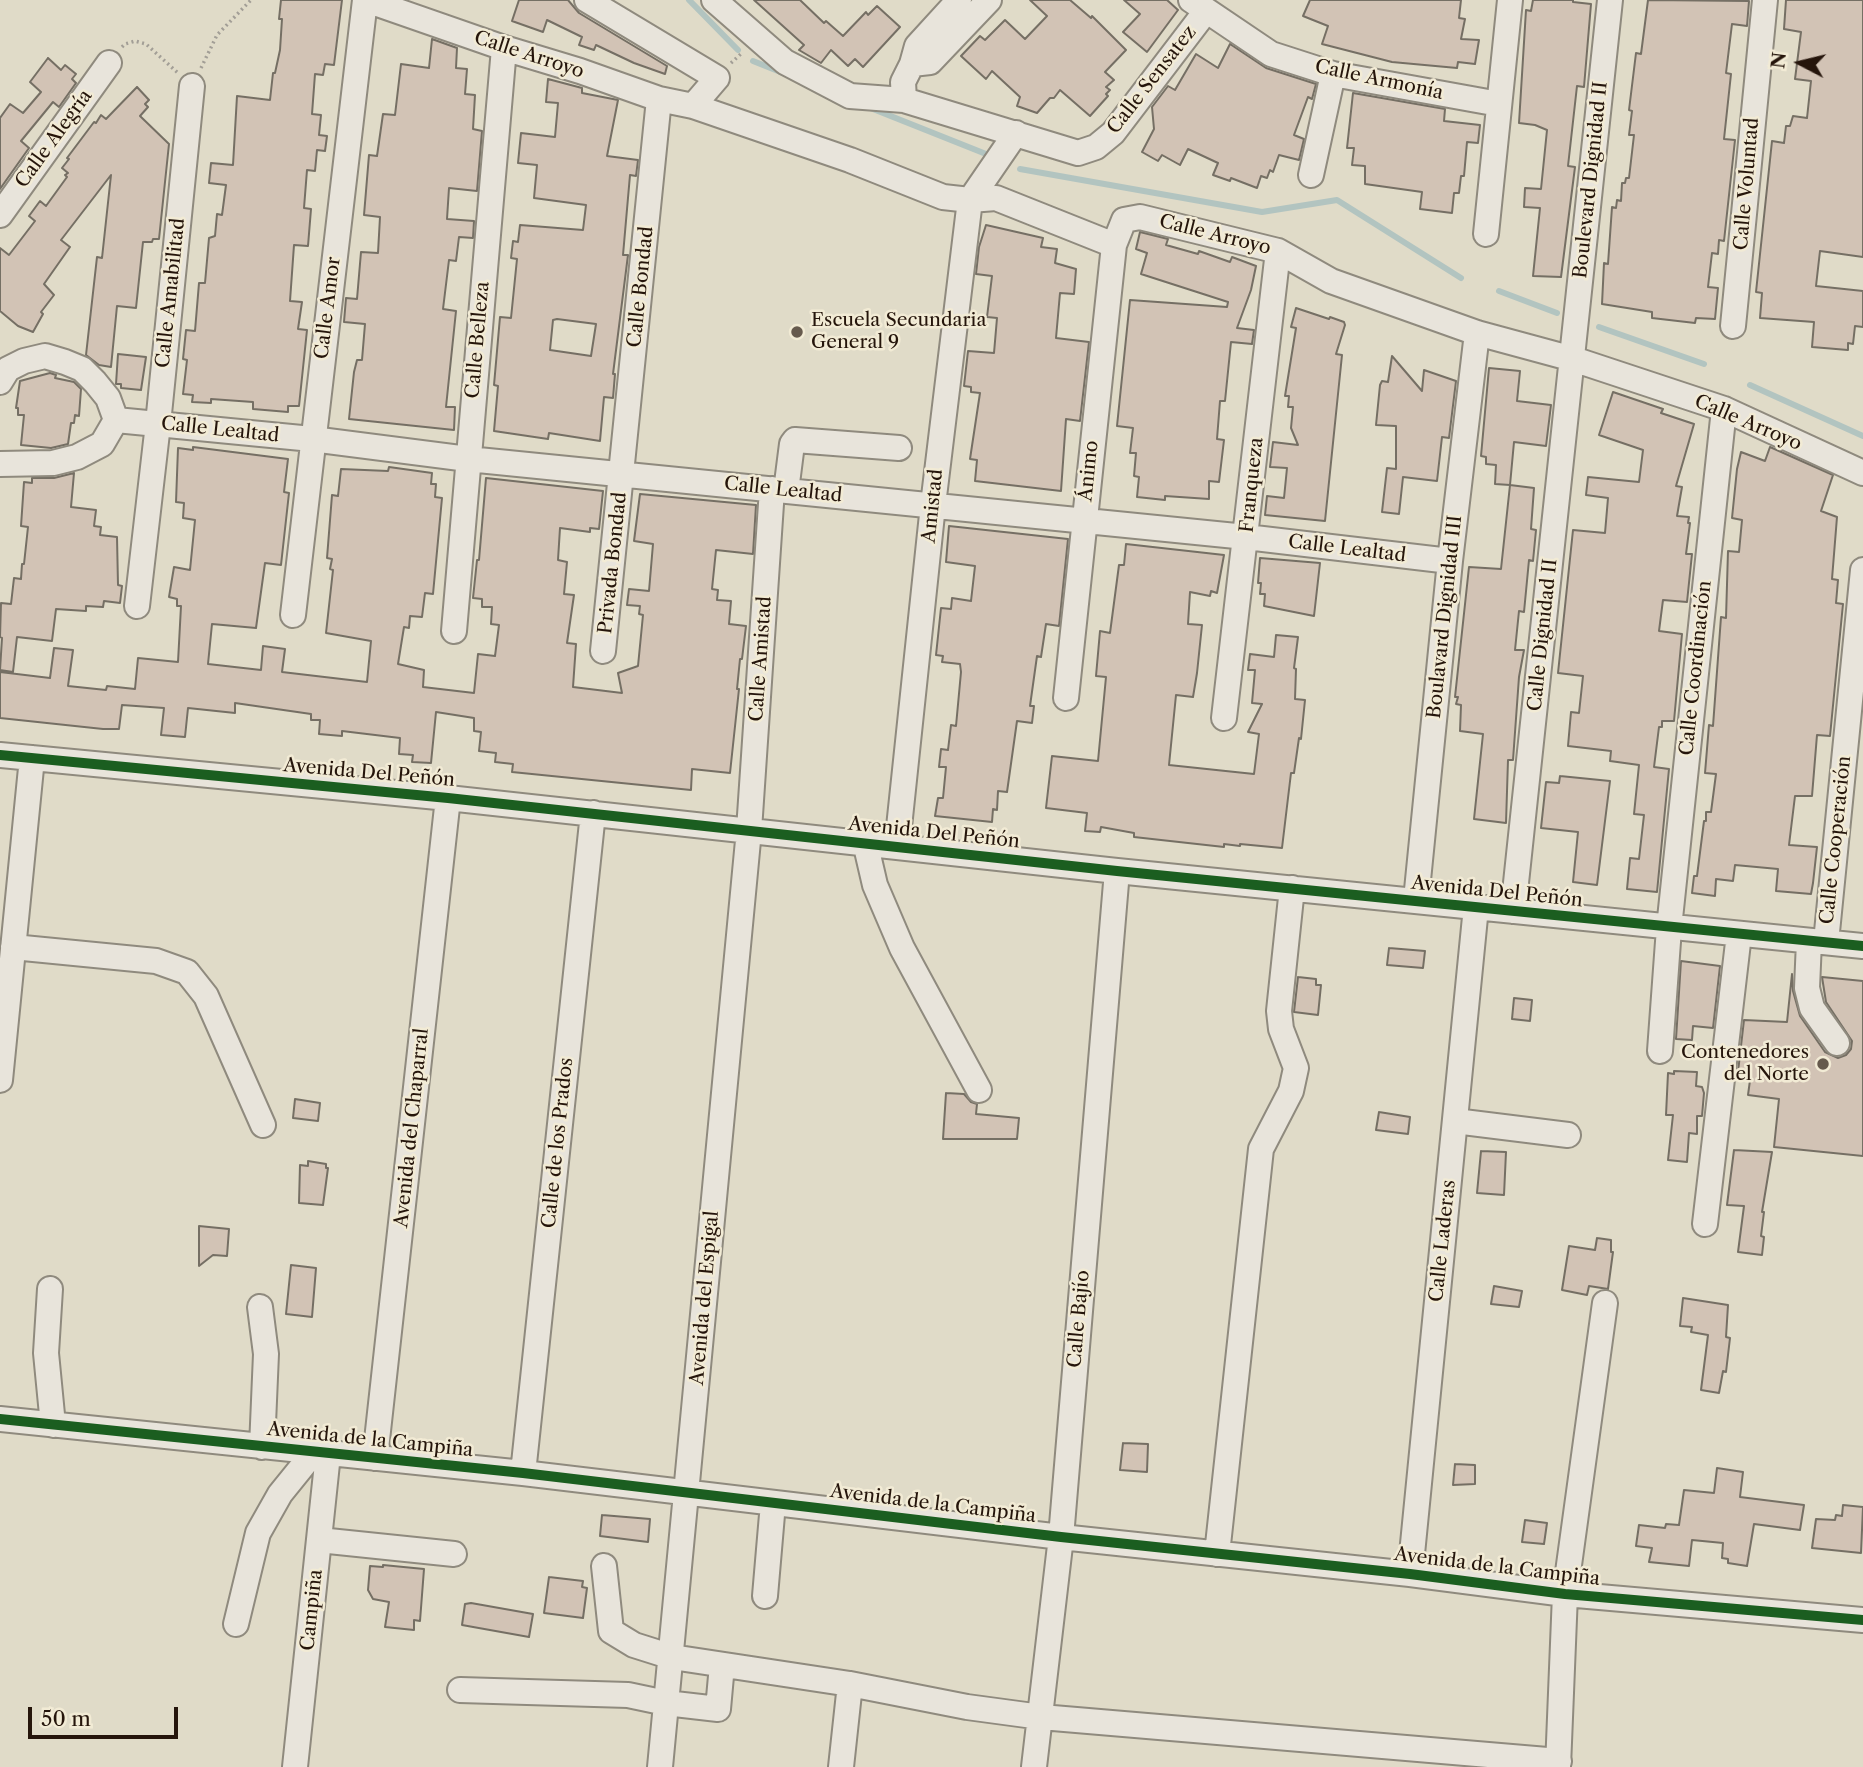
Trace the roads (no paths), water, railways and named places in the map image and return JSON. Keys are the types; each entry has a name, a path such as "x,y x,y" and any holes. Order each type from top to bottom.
{"street":[{"name":"Calle Arroyo","path":"365,0 659,99 693,106 850,160 943,197 970,200 996,198 1114,245 1124,220 1140,217 1278,251 1331,281 1476,333 1573,359 1724,409 1863,473"},
{"name":"Calle Amor","path":"293,615 365,0"},
{"path":"587,0 717,78 693,106"},
{"name":"Calle Sensatez","path":"714,0 785,62 850,96 904,100 1010,142 1078,153 1096,147 1113,133 1199,6"},
{"path":"904,100 903,82 912,64 916,46 959,0"},
{"path":"912,64 930,62 989,0"},
{"path":"1486,233 1510,0"},
{"name":"Boulevard Dignidad II","path":"1573,359 1610,0"},
{"name":"Calle Voluntad","path":"1733,326 1765,0"},
{"name":"Calle Armonía","path":"1199,6 1271,54 1333,74 1499,104"},
{"name":"Calle Belleza","path":"454,631 504,48"},
{"name":"Calle Alegría","path":"0,215 109,63"},
{"path":"1311,175 1333,74"},
{"name":"Calle Amabilitad","path":"137,606 192,86"},
{"name":"Calle Bondad","path":"622,475 659,99"},
{"name":"Amistad","path":"897,846 933,505 970,200 1010,142"},
{"name":"Ánimo","path":"1066,698 1114,245"},
{"name":"Franqueza","path":"1224,718 1278,251"},
{"name":"Boulavard Dignidad III","path":"1416,900 1476,333"},
{"path":"0,382 8,369 24,361 45,356 65,362 82,369 95,382 108,398 116,420 102,444 77,457 53,463 0,464"},
{"name":"Calle Dignidad II","path":"1513,911 1573,359"},
{"name":"Calle Coordinación","path":"1660,1051 1669,928 1724,409"},
{"name":"Calle Lealtad","path":"116,420 313,439 622,475 1246,537 1450,561"},
{"name":"Calle Amistad","path":"749,830 779,490 792,444 795,440 899,448"},
{"name":"Privada Bondad","path":"603,651 622,475"},
{"name":"Calle Cooperación","path":"1837,1043 1812,1009 1807,988 1817,941 1863,570"},
{"name":"Avenida Del Peñón","path":"0,755 448,797 1117,871 1863,946"},
{"path":"0,1080 32,758"},
{"name":"Avenida del Chaparral","path":"375,1458 448,797"},
{"name":"Calle de los Prados","path":"523,1473 593,813"},
{"name":"Avenida del Espigal","path":"660,1767 749,830"},
{"path":"865,842 875,885 902,948 979,1090"},
{"name":"Calle Bajío","path":"1034,1767 1060,1537 1117,871"},
{"path":"1217,1554 1261,1149 1291,1091 1296,1068 1282,1029 1279,1011 1292,888"},
{"name":"Calle Laderas","path":"1410,1574 1475,907"},
{"path":"1705,1224 1739,934"},
{"path":"13,947 156,961 187,972 206,996 263,1125"},
{"path":"1455,1121 1568,1135"},
{"path":"50,1289 46,1353 53,1425"},
{"path":"604,1566 611,1631 634,1645 672,1657 1041,1717 1559,1764 1565,1594 1605,1303"},
{"path":"260,1307 267,1354 262,1447"},
{"name":"Avenida de la Campiña","path":"0,1419 523,1473 1565,1594 1863,1616"},
{"path":"236,1624 258,1533 280,1494 321,1453"},
{"name":"Campiña","path":"295,1767 319,1540 321,1453"},
{"path":"765,1596 773,1503"},
{"path":"319,1540 454,1554"},
{"path":"460,1690 628,1695 718,1709 722,1665"},
{"path":"841,1767 850,1684"}],"waterway":[{"path":"689,0 738,50"},
{"path":"753,61 783,73"},
{"path":"868,107 986,154"},
{"path":"1020,169 1262,212 1337,200 1461,278"},
{"path":"1499,291 1557,313"},
{"path":"1599,327 1704,364"},
{"path":"1750,385 1863,436"}],"place":[{"name":"Escuela Secundaria General 9","path":"797,332"},
{"name":"Contenedores del Norte","path":"1823,1064"}]}
